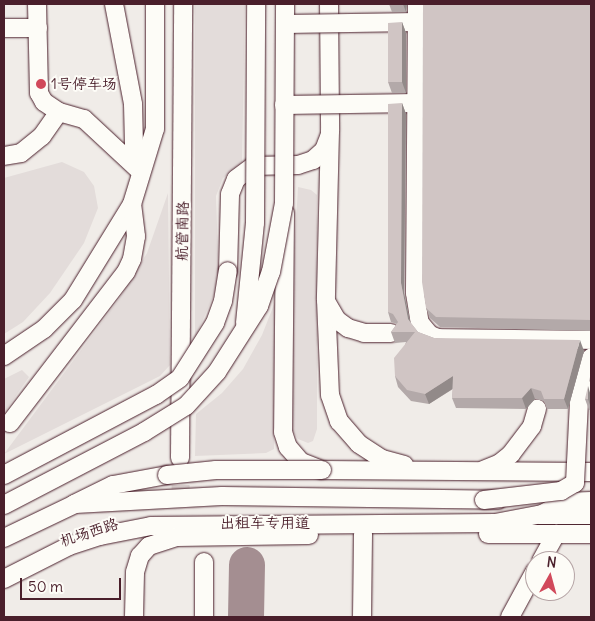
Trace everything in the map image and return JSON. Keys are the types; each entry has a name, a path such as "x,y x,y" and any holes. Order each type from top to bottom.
{"street":[{"path":"37,4 40,93 50,108 84,119 140,171"},
{"path":"114,4 133,104 134,145 140,171"},
{"path":"4,356 44,329 73,300 132,204 140,171 155,129 155,4"},
{"name":"航管南路","path":"180,458 183,4"},
{"path":"244,325 255,223 256,4"},
{"path":"285,4 284,203 287,232 283,310 283,432 288,447 297,458 322,470"},
{"path":"329,4 330,131 326,300 328,383 338,421 371,453 407,466 439,472"},
{"path":"417,4 415,302 424,329 438,338 591,340"},
{"path":"285,24 417,22"},
{"path":"4,28 38,28"},
{"path":"284,105 416,103"},
{"path":"4,156 21,153 42,136 59,112"},
{"path":"4,475 156,395 180,378 215,323 223,301 228,271 230,194 236,179 253,166 298,165 322,153 330,131"},
{"path":"298,165 321,178 329,200"},
{"path":"4,505 144,432 186,406 217,372 264,295 284,203"},
{"path":"10,423 130,265 136,241 132,204"},
{"path":"326,300 337,320 348,328 358,332 391,333"},
{"path":"484,500 561,491 574,483 579,402 591,358"},
{"path":"476,472 500,463 511,454 532,426 537,409"},
{"path":"4,538 113,485 167,475 216,470 591,472"},
{"path":"66,507 205,496 591,501"},
{"path":"536,515 564,502 591,501"},
{"name":"机场西路","path":"4,569 48,546 94,528 180,510 536,515"},
{"path":"536,515 591,515"},
{"name":"出租车专用道","path":"4,579 70,546 100,536 151,526 484,524 536,515"},
{"path":"362,617 363,534"},
{"path":"134,617 135,572 140,556 149,546 177,537 363,534 591,534"},
{"path":"547,551 556,534"},
{"path":"204,562 204,617"},
{"path":"510,617 525,590"}],"shaded area":[{"path":"4,4 591,4 591,617 4,617"},
{"path":"195,4 245,4 242,163 223,178 216,196 219,283 195,338"},
{"path":"62,162 84,172 94,186 98,208 84,243 50,293 23,322 4,334 4,178"},
{"path":"298,187 311,190 317,195 317,429 313,441 308,443 298,439 292,430 292,290"},
{"path":"168,193 170,365 160,376 4,454 119,299 147,253"},
{"path":"275,302 274,449 266,453 195,456 196,414 222,393 243,369 262,335"},
{"path":"22,370 29,377 4,413 4,379"}],"building":[{"path":"423,4 591,4 591,320 436,317 426,308 422,282"},
{"path":"402,22 402,82 388,82 388,23"},
{"path":"402,103 401,283 408,319 418,332 434,338 580,340 564,399 544,399 541,391 531,388 522,398 452,398 453,376 425,394 407,390 395,376 394,358 415,332 391,332 398,322 393,314 388,312 388,104"},
{"path":"588,386 588,399 585,399"}],"taxiway":[{"path":"246,617 247,565"}],"tunnel":[{"path":"180,458 181,505"}],"place":[{"name":"1号停车场","path":"41,84"}]}
